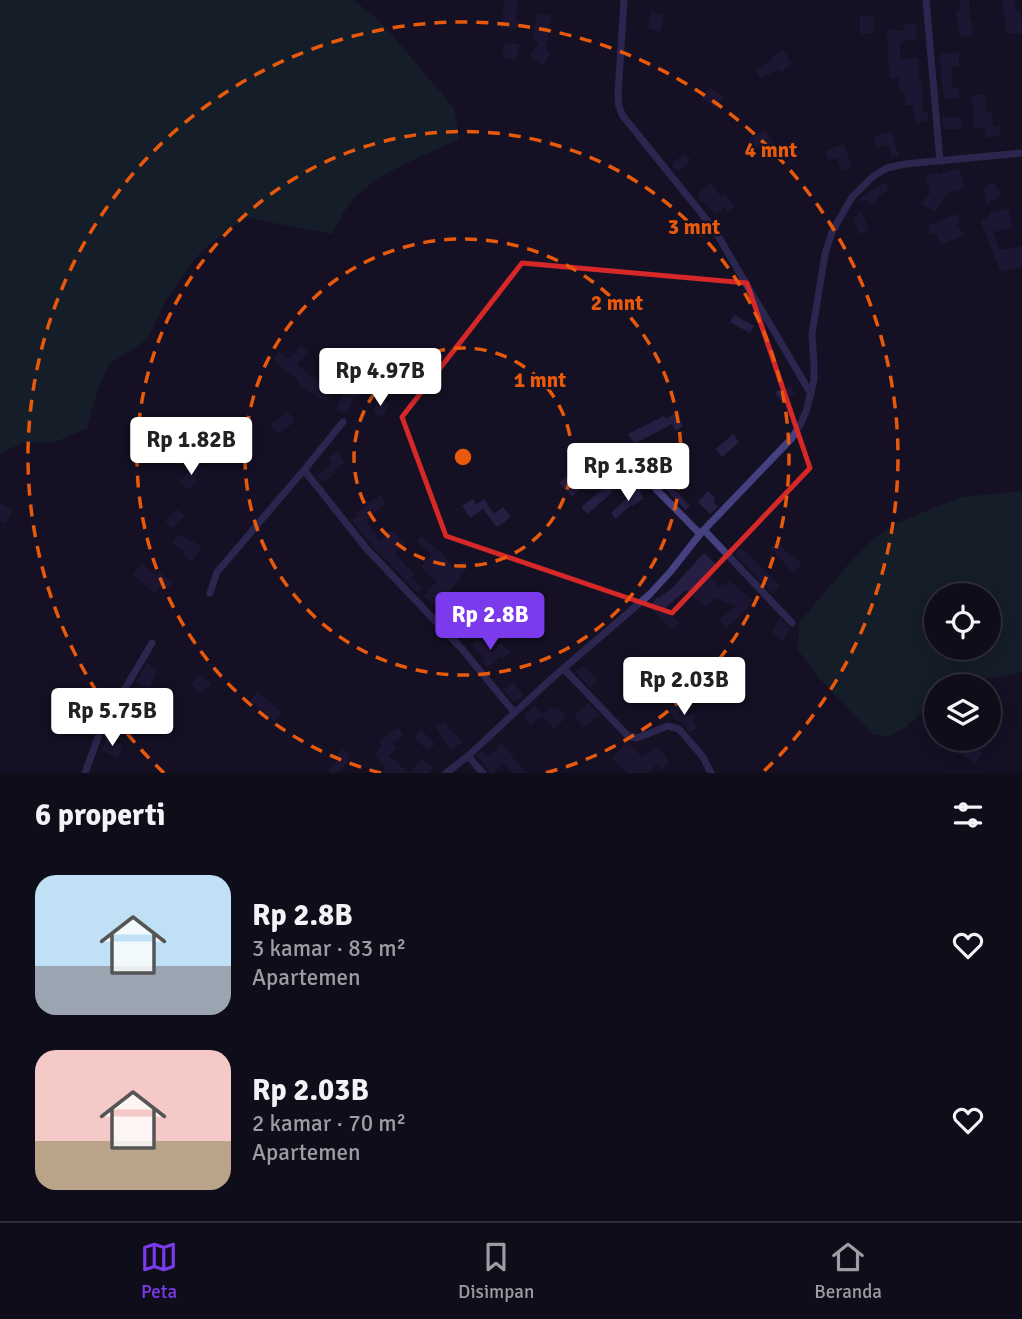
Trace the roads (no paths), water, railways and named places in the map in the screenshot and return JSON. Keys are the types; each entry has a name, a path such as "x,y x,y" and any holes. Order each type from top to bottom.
{"street":[{"path":"624,0 618,94 623,116 714,229 811,394"},
{"path":"926,0 940,161"},
{"path":"446,773 650,594 702,532 792,438 800,425 811,394 814,365 811,334 825,254 832,232 852,197 875,175 887,168 1022,153"},
{"path":"210,593 217,572 343,422"},
{"path":"304,470 366,548 462,649 514,712"},
{"path":"656,488 792,623"},
{"path":"85,773 101,730 152,643"},
{"path":"564,669 628,736 637,738 668,726 679,729 703,757 711,773"},
{"path":"468,756 483,773"}]}
